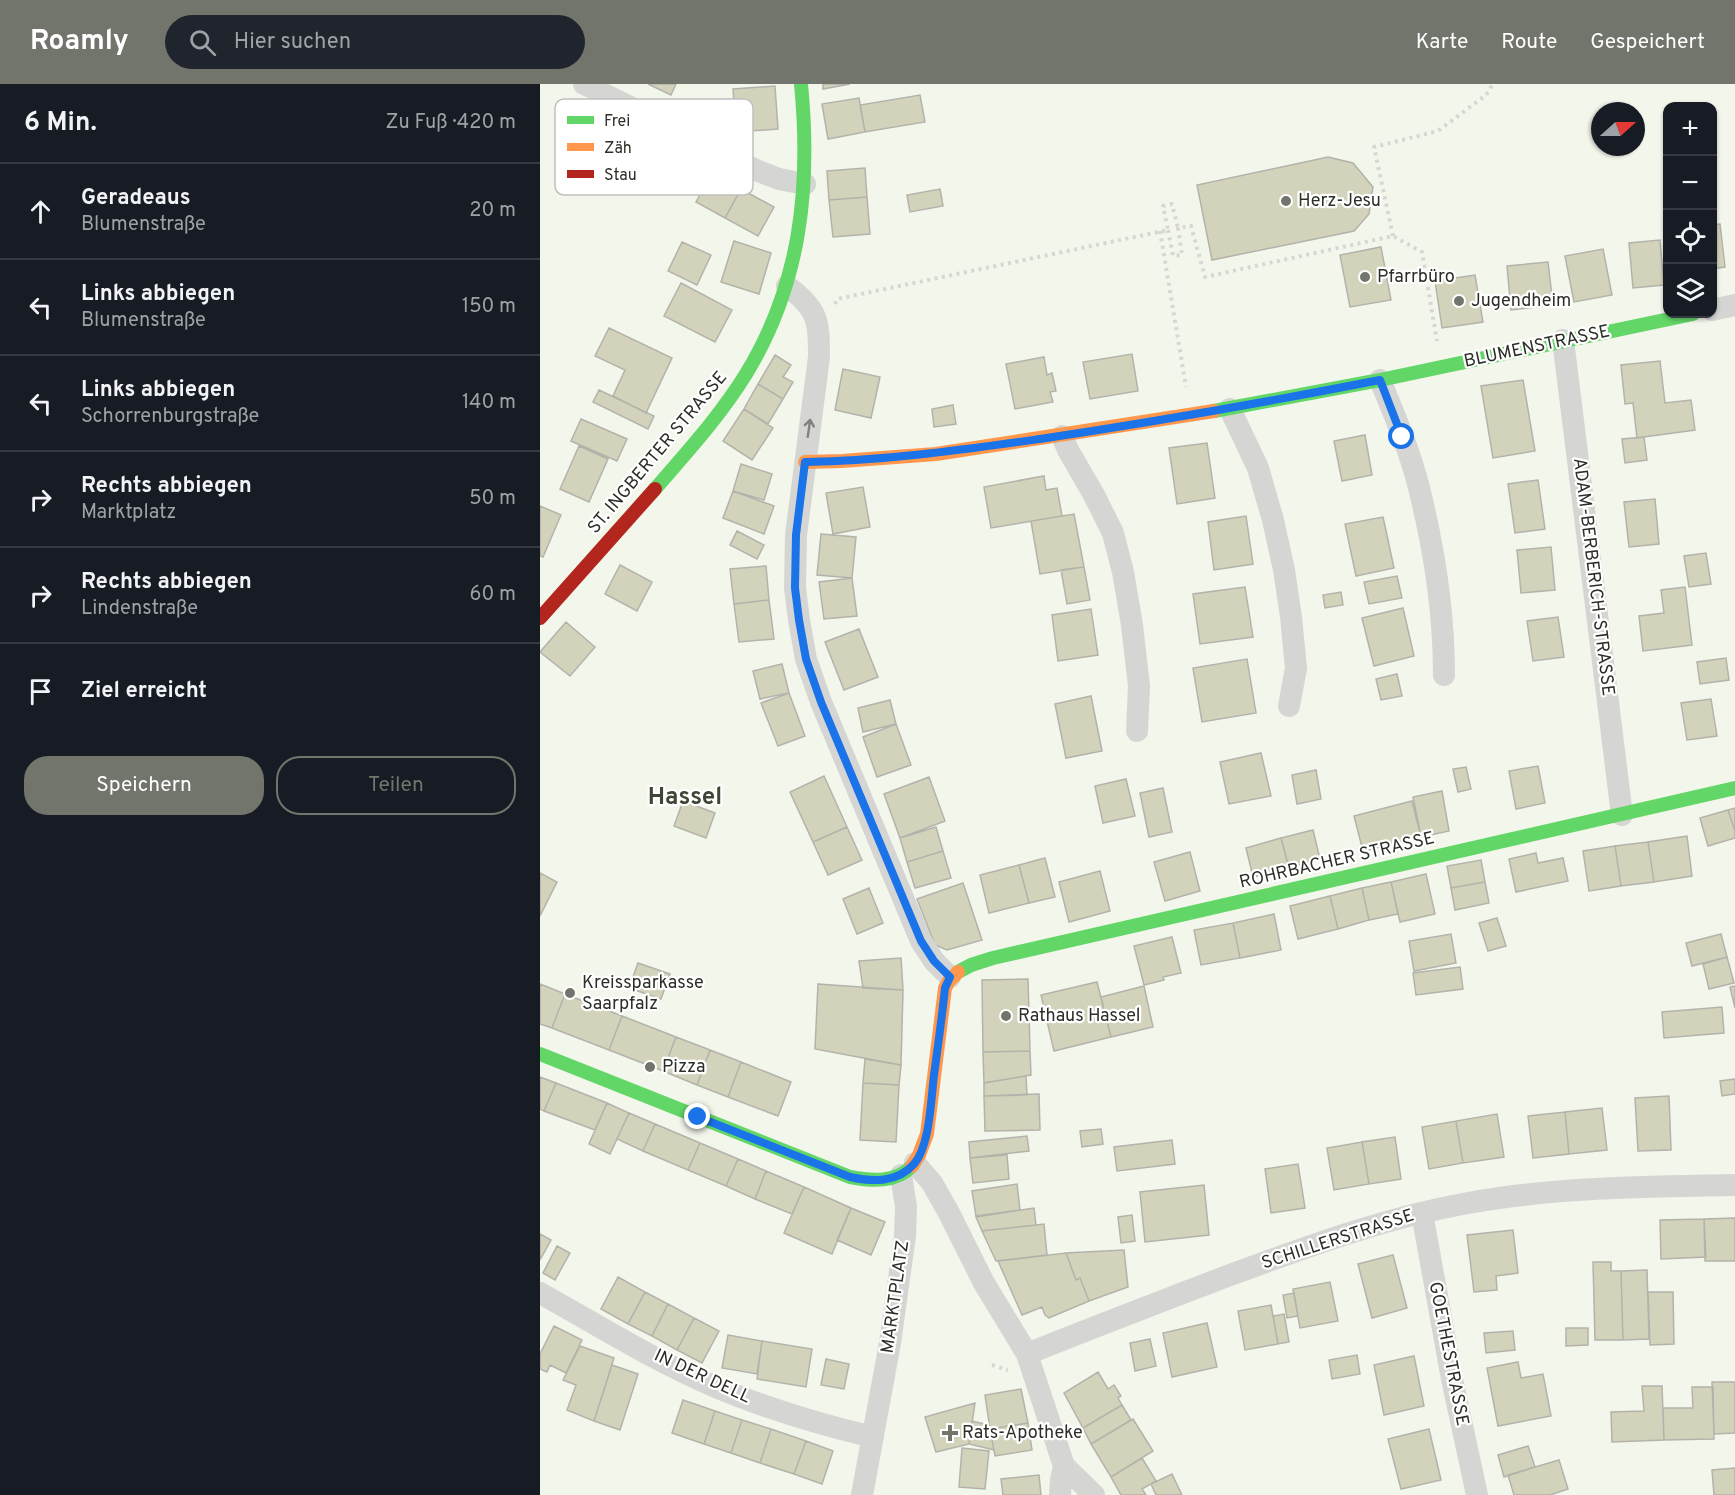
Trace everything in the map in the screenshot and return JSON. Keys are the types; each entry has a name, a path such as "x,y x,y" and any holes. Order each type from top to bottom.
{"street":[{"path":"584,84 614,99"},
{"name":"ST. INGBERTER STRASSE","path":"540,618 639,508 713,421 743,379 773,323 787,286 799,234 805,184 805,113 801,84"},
{"path":"753,168 779,179 805,184"},
{"path":"540,1054 850,1177 883,1181 908,1169 927,1134 945,988 950,977 934,961 921,941 821,702 806,659 795,588 796,535 819,357 819,328 812,310 803,298 787,286"},
{"path":"1717,309 1735,305"},
{"name":"BLUMENSTRASSE","path":"805,462 853,461 936,454 1230,409 1673,318"},
{"name":"ADAM-BERBERICH-STRASSE","path":"1563,340 1622,814"},
{"path":"1380,380 1418,482 1423,505 1437,574 1444,633 1444,675"},
{"path":"1230,409 1258,468 1284,570 1296,668 1289,706"},
{"path":"1062,435 1113,533 1123,572 1139,686 1137,731"},
{"name":"ROHRBACHER STRASSE","path":"950,977 960,969 993,958 1735,788"},
{"path":"908,1169 932,1183 984,1283 1027,1354 1065,1466 1094,1495"},
{"name":"MARKTPLATZ","path":"862,1495 890,1343 905,1236 908,1169"},
{"name":"SCHILLERSTRASSE","path":"1027,1354 1310,1245 1422,1213 1469,1203 1549,1193 1607,1188 1735,1185"},
{"name":"GOETHESTRASSE","path":"1422,1213 1452,1379 1477,1495"},
{"name":"IN DER DELL","path":"540,1293 677,1369 736,1396 796,1417 873,1437"},
{"path":"1060,1495 1065,1466"}],"path":[{"path":"1393,236 1374,147 1438,131 1486,95 1493,84"},
{"path":"1172,204 1182,255 1173,256 1168,230 1163,206 1172,204"},
{"path":"1178,228 1191,226 1205,277 1393,236 1422,252 1442,367"},
{"path":"819,328 830,319 837,299 1168,230"},
{"path":"1160,231 1191,415"}],"building":[{"path":"648,84 676,84 671,95"},
{"path":"823,84 850,84 823,89"},
{"path":"775,86 778,129 753,131 753,99 734,99 733,89"},
{"path":"920,95 925,122 865,132 860,105"},
{"path":"859,98 865,132 828,139 822,104"},
{"name":"Herz-Jesu","path":"1328,157 1353,163 1373,187 1369,214 1354,231 1212,260 1197,185"},
{"path":"865,168 867,197 829,200 827,171"},
{"path":"940,189 943,206 910,212 907,195"},
{"path":"700,195 738,195 725,218 696,202"},
{"path":"738,195 752,195 774,207 758,236 725,218"},
{"path":"867,197 870,234 833,237 829,200"},
{"path":"1717,224 1720,224 1725,267 1717,268 1717,264"},
{"path":"1660,240 1663,285 1633,288 1629,243"},
{"path":"734,241 771,253 759,294 721,282"},
{"path":"682,242 711,255 697,285 668,271"},
{"name":"Pfarrbüro","path":"1381,247 1391,300 1350,307 1340,255"},
{"path":"1603,249 1612,295 1574,302 1565,256"},
{"path":"1548,262 1553,305 1511,310 1507,266"},
{"name":"Jugendheim","path":"1475,275 1483,322 1442,328 1435,281"},
{"path":"681,283 732,310 715,342 664,316"},
{"path":"609,328 672,358 646,413 613,396 625,370 595,356"},
{"path":"1132,354 1138,391 1090,399 1083,362"},
{"path":"775,355 791,365 783,377 793,382 783,399 758,384"},
{"path":"1044,357 1047,375 1052,373 1056,391 1050,392 1053,402 1015,409 1006,364"},
{"path":"1660,361 1665,403 1691,400 1695,430 1637,438 1633,403 1625,404 1621,365"},
{"path":"843,369 880,377 871,418 835,410"},
{"path":"1523,380 1535,451 1493,458 1481,386"},
{"path":"758,384 783,399 768,424 744,409"},
{"path":"599,390 654,416 648,429 593,402"},
{"path":"953,405 956,424 934,427 932,409"},
{"path":"744,409 773,428 752,460 723,441"},
{"path":"581,419 627,439 617,461 571,441"},
{"path":"1365,435 1372,475 1342,481 1334,441"},
{"path":"1644,437 1647,460 1625,463 1622,439"},
{"path":"1207,443 1215,498 1177,504 1169,448"},
{"path":"579,446 608,459 589,502 560,489"},
{"path":"741,464 772,474 764,500 733,491"},
{"path":"1044,476 1046,490 1057,488 1062,516 991,528 984,487"},
{"path":"1538,480 1545,529 1515,533 1508,484"},
{"path":"863,487 870,527 833,534 826,493"},
{"path":"733,491 774,506 764,534 723,518"},
{"path":"1655,499 1659,544 1629,547 1624,502"},
{"path":"540,506 561,515 543,557 540,556"},
{"path":"1074,514 1084,567 1040,574 1031,521"},
{"path":"1246,516 1253,564 1214,570 1208,522"},
{"path":"1383,517 1394,568 1356,576 1345,524"},
{"path":"737,531 764,545 757,559 730,545"},
{"path":"821,534 856,537 852,578 817,575"},
{"path":"1551,547 1555,590 1521,593 1517,550"},
{"path":"1706,553 1711,584 1689,587 1684,556"},
{"path":"620,565 652,582 637,611 605,594"},
{"path":"766,566 769,600 734,604 730,569"},
{"path":"1084,567 1090,600 1067,604 1061,570"},
{"path":"1397,576 1402,598 1369,604 1364,582"},
{"path":"852,578 857,616 824,619 819,582"},
{"path":"1245,587 1253,637 1200,644 1193,594"},
{"path":"1685,587 1692,645 1643,651 1639,616 1664,613 1661,590"},
{"path":"1341,592 1343,605 1325,608 1323,595"},
{"path":"769,600 774,639 739,642 734,604"},
{"path":"1403,608 1414,656 1374,666 1362,618"},
{"path":"1091,609 1098,655 1058,661 1052,615"},
{"path":"1558,617 1564,657 1533,661 1527,621"},
{"path":"566,622 595,647 570,676 540,652"},
{"path":"859,629 878,677 844,690 825,642"},
{"path":"1726,658 1729,680 1700,684 1697,662"},
{"path":"1247,659 1256,713 1202,722 1193,668"},
{"path":"782,664 789,693 760,699 753,671"},
{"path":"1397,674 1402,696 1381,700 1376,679"},
{"path":"789,693 805,736 778,746 761,703"},
{"path":"1091,696 1102,751 1066,758 1055,704"},
{"path":"1711,699 1717,736 1687,740 1681,703"},
{"path":"890,700 896,724 863,732 858,708"},
{"path":"896,724 911,765 877,777 863,737"},
{"path":"1261,753 1271,796 1229,804 1220,762"},
{"path":"1538,766 1545,803 1516,809 1509,771"},
{"path":"1466,767 1471,789 1458,792 1453,769"},
{"path":"1316,770 1321,799 1297,804 1292,775"},
{"path":"824,776 847,827 813,842 790,792"},
{"path":"929,777 945,821 900,838 884,794"},
{"path":"1126,779 1135,816 1103,823 1095,786"},
{"path":"1163,788 1172,832 1149,837 1140,793"},
{"path":"1442,791 1449,831 1421,837 1413,797"},
{"path":"683,801 715,813 706,838 674,826"},
{"path":"1412,801 1421,837 1363,851 1354,816"},
{"path":"1735,808 1735,831 1728,810"},
{"path":"1728,810 1735,838 1708,846 1700,818"},
{"path":"847,827 862,860 828,875 813,842"},
{"path":"936,827 943,851 907,862 900,838"},
{"path":"1313,830 1320,859 1289,868 1281,838"},
{"path":"1687,836 1692,876 1654,882 1648,842"},
{"path":"1281,838 1289,868 1253,877 1246,848"},
{"path":"1648,842 1654,882 1621,886 1615,846"},
{"path":"1615,846 1621,886 1589,891 1583,851"},
{"path":"943,851 951,878 915,888 907,862"},
{"path":"1190,852 1200,891 1165,901 1154,862"},
{"path":"1536,853 1538,863 1563,858 1568,881 1516,892 1509,859"},
{"path":"1045,858 1055,897 1029,903 1019,865"},
{"path":"1481,860 1485,882 1451,888 1447,866"},
{"path":"1019,865 1029,903 989,913 980,875"},
{"path":"1100,871 1110,911 1069,922 1059,882"},
{"path":"540,873 557,882 540,916"},
{"path":"1426,874 1435,914 1400,922 1391,882"},
{"path":"1391,882 1398,914 1369,920 1362,888"},
{"path":"1485,882 1489,903 1455,910 1451,888"},
{"path":"963,883 982,940 947,950 935,945 917,899"},
{"path":"869,888 883,923 857,934 843,899"},
{"path":"1362,888 1369,920 1338,929 1330,896"},
{"path":"1330,896 1338,929 1298,939 1290,906"},
{"path":"1274,914 1281,950 1240,958 1233,923"},
{"path":"1497,918 1506,946 1488,951 1479,923"},
{"path":"1233,923 1240,958 1201,965 1194,930"},
{"path":"1451,934 1456,963 1414,971 1409,941"},
{"path":"1721,934 1727,957 1692,966 1686,943"},
{"path":"1172,937 1181,973 1144,985 1134,946"},
{"path":"1727,957 1734,983 1709,989 1703,964"},
{"path":"901,958 903,990 863,988 859,961"},
{"path":"638,963 670,974 661,999 629,988"},
{"path":"1460,967 1463,989 1416,995 1413,973"},
{"name":"Rathaus Hassel","path":"1028,979 1030,1051 983,1052 982,980"},
{"path":"1097,982 1111,1037 1054,1051 1041,995"},
{"path":"540,984 565,994 552,1028 540,1024"},
{"path":"818,984 903,990 901,1065 815,1049"},
{"path":"1144,986 1153,1027 1111,1037 1101,997"},
{"path":"1735,986 1735,1008 1730,987"},
{"path":"565,994 622,1016 609,1050 552,1028"},
{"path":"1722,1007 1724,1033 1664,1038 1662,1012"},
{"path":"622,1016 676,1037 663,1071 609,1050"},
{"path":"676,1037 710,1050 697,1085 663,1071"},
{"path":"710,1050 741,1062 728,1097 697,1085"},
{"path":"1030,1051 1031,1075 984,1083 983,1052"},
{"path":"865,1059 901,1065 899,1085 863,1083"},
{"path":"741,1062 791,1082 778,1116 728,1097"},
{"path":"1026,1076 1027,1095 984,1096 984,1083"},
{"path":"540,1077 556,1083 544,1111 540,1109"},
{"path":"1735,1079 1735,1094 1722,1096 1720,1081"},
{"path":"556,1083 607,1103 595,1130 544,1111"},
{"path":"863,1083 899,1085 896,1142 860,1140"},
{"path":"1039,1094 1040,1130 985,1131 984,1096"},
{"path":"1669,1096 1671,1150 1638,1151 1635,1098"},
{"path":"607,1103 629,1113 610,1154 589,1144"},
{"path":"1602,1108 1607,1150 1569,1154 1565,1112"},
{"path":"1565,1112 1569,1154 1533,1158 1528,1116"},
{"path":"629,1113 655,1124 643,1151 617,1139"},
{"path":"1497,1114 1504,1157 1463,1163 1456,1121"},
{"path":"1456,1121 1463,1163 1429,1169 1422,1127"},
{"path":"655,1124 700,1143 688,1170 643,1151"},
{"path":"1101,1129 1103,1144 1082,1147 1080,1131"},
{"path":"1027,1136 1029,1151 970,1158 969,1142"},
{"path":"1395,1137 1401,1179 1369,1184 1362,1142"},
{"path":"1172,1140 1175,1164 1117,1171 1114,1147"},
{"path":"1362,1142 1369,1184 1334,1190 1327,1148"},
{"path":"700,1143 738,1159 726,1186 688,1170"},
{"path":"1007,1155 1009,1179 973,1183 970,1158"},
{"path":"738,1159 766,1171 755,1199 726,1186"},
{"path":"1298,1164 1305,1208 1271,1213 1265,1169"},
{"path":"766,1171 804,1187 792,1214 755,1199"},
{"path":"1017,1184 1020,1210 976,1216 972,1191"},
{"path":"1204,1185 1209,1235 1145,1242 1140,1192"},
{"path":"804,1187 851,1208 832,1254 784,1233"},
{"path":"851,1208 885,1222 871,1255 837,1240"},
{"path":"1034,1208 1036,1225 982,1231 976,1217"},
{"path":"1132,1215 1135,1241 1121,1243 1118,1217"},
{"path":"1735,1218 1735,1261 1705,1261 1704,1219"},
{"path":"1704,1219 1706,1257 1661,1259 1660,1220"},
{"path":"1044,1224 1047,1255 996,1261 982,1231"},
{"path":"1513,1230 1518,1273 1496,1276 1497,1290 1474,1292 1467,1235"},
{"path":"540,1234 551,1240 540,1260"},
{"path":"557,1246 570,1253 555,1280 543,1273"},
{"path":"1124,1250 1128,1287 1089,1301 1080,1278 1076,1280 1066,1253"},
{"path":"1066,1253 1076,1280 1080,1278 1089,1301 1049,1318 1042,1307 1022,1315 998,1261"},
{"path":"1393,1255 1407,1308 1372,1318 1358,1264"},
{"path":"1593,1262 1611,1262 1611,1271 1621,1271 1623,1340 1595,1340"},
{"path":"1647,1270 1649,1339 1623,1340 1621,1271"},
{"path":"618,1277 645,1292 628,1324 601,1309"},
{"path":"1330,1282 1338,1321 1300,1328 1293,1289"},
{"path":"645,1292 668,1304 652,1336 628,1324"},
{"path":"1648,1292 1673,1292 1674,1344 1650,1345"},
{"path":"1294,1293 1298,1316 1287,1318 1283,1295"},
{"path":"668,1304 694,1318 677,1350 652,1336"},
{"path":"1271,1305 1278,1344 1245,1350 1238,1311"},
{"path":"1284,1314 1289,1342 1278,1344 1273,1316"},
{"path":"694,1318 719,1331 702,1363 677,1350"},
{"path":"1207,1323 1217,1367 1172,1377 1163,1333"},
{"path":"554,1326 582,1340 566,1373 550,1365 547,1372 540,1369 540,1354"},
{"path":"1566,1328 1588,1328 1588,1345 1566,1346"},
{"path":"1513,1331 1515,1350 1486,1353 1484,1333"},
{"path":"728,1335 762,1341 757,1374 722,1368"},
{"path":"1150,1339 1156,1366 1135,1371 1130,1343"},
{"path":"762,1341 812,1349 806,1387 757,1379"},
{"path":"580,1346 614,1358 594,1421 567,1410 576,1385 563,1380"},
{"path":"1357,1355 1360,1374 1332,1379 1329,1360"},
{"path":"1414,1356 1424,1406 1384,1415 1374,1365"},
{"path":"826,1359 849,1364 844,1389 821,1385"},
{"path":"1518,1362 1521,1378 1543,1374 1551,1416 1498,1426 1487,1368"},
{"path":"612,1365 638,1374 620,1430 594,1421"},
{"path":"1098,1372 1108,1389 1114,1385 1121,1396 1118,1398 1122,1405 1083,1428 1064,1393"},
{"path":"1712,1382 1735,1382 1735,1433 1714,1434"},
{"path":"1642,1386 1662,1386 1664,1440 1612,1442 1611,1412 1644,1411"},
{"path":"1692,1387 1713,1387 1714,1439 1664,1440 1663,1408 1693,1408"},
{"path":"1021,1389 1028,1423 990,1429 985,1395"},
{"path":"683,1400 715,1411 704,1444 672,1433"},
{"name":"Rats-Apotheke","path":"975,1403 969,1444 936,1452 925,1417"},
{"path":"1122,1405 1131,1420 1091,1444 1083,1428"},
{"path":"715,1411 742,1420 731,1453 704,1444"},
{"path":"1133,1419 1153,1451 1111,1477 1091,1444"},
{"path":"742,1420 771,1429 760,1463 731,1453"},
{"path":"972,1421 989,1425 994,1450 969,1444"},
{"path":"1028,1423 1032,1450 995,1456 990,1429"},
{"path":"771,1429 806,1441 794,1474 760,1463"},
{"path":"1429,1429 1441,1480 1401,1489 1388,1439"},
{"path":"806,1441 833,1451 822,1484 794,1474"},
{"path":"1528,1446 1535,1467 1504,1477 1498,1455"},
{"path":"962,1448 989,1451 985,1489 959,1487"},
{"path":"1142,1458 1156,1481 1142,1489 1146,1495 1121,1495 1111,1477"},
{"path":"1559,1460 1568,1489 1550,1495 1514,1495 1508,1475"},
{"path":"1735,1468 1735,1495 1714,1495 1712,1470"},
{"path":"1172,1474 1182,1495 1156,1495 1151,1484"},
{"path":"1039,1475 1041,1495 1003,1495 1001,1479"}],"traffic: fast":[{"path":"655,489 703,433 736,389 765,340 779,305 798,234 802,197 804,122 801,84"},
{"path":"1214,411 1380,380 1674,318"},
{"path":"958,972 993,958 1735,788"},
{"path":"540,1054 850,1177 875,1180 891,1178 906,1172 912,1166"}],"traffic: slow":[{"path":"805,462 936,454 1214,411"},
{"path":"912,1166 927,1134 945,988 958,972"}],"traffic: jam":[{"path":"540,618 655,489"}],"place":[{"name":"Herz-Jesu","path":"1286,201"},
{"name":"Pfarrbüro","path":"1365,277"},
{"name":"Jugendheim","path":"1459,301"},
{"name":"Kreissparkasse Saarpfalz","path":"570,993"},
{"name":"Rathaus Hassel","path":"1006,1016"},
{"name":"Pizza","path":"650,1067"},
{"name":"Rats-Apotheke","path":"950,1433"}],"district":[{"name":"Hassel","path":"685,798"}],"route":[{"path":"698,1117 850,1177 866,1180 883,1181 901,1175 915,1163 927,1134 945,988 950,977 934,961 921,941 821,702 806,659 795,588 796,535 805,462 936,454 1230,409 1380,380 1402,437"}]}
